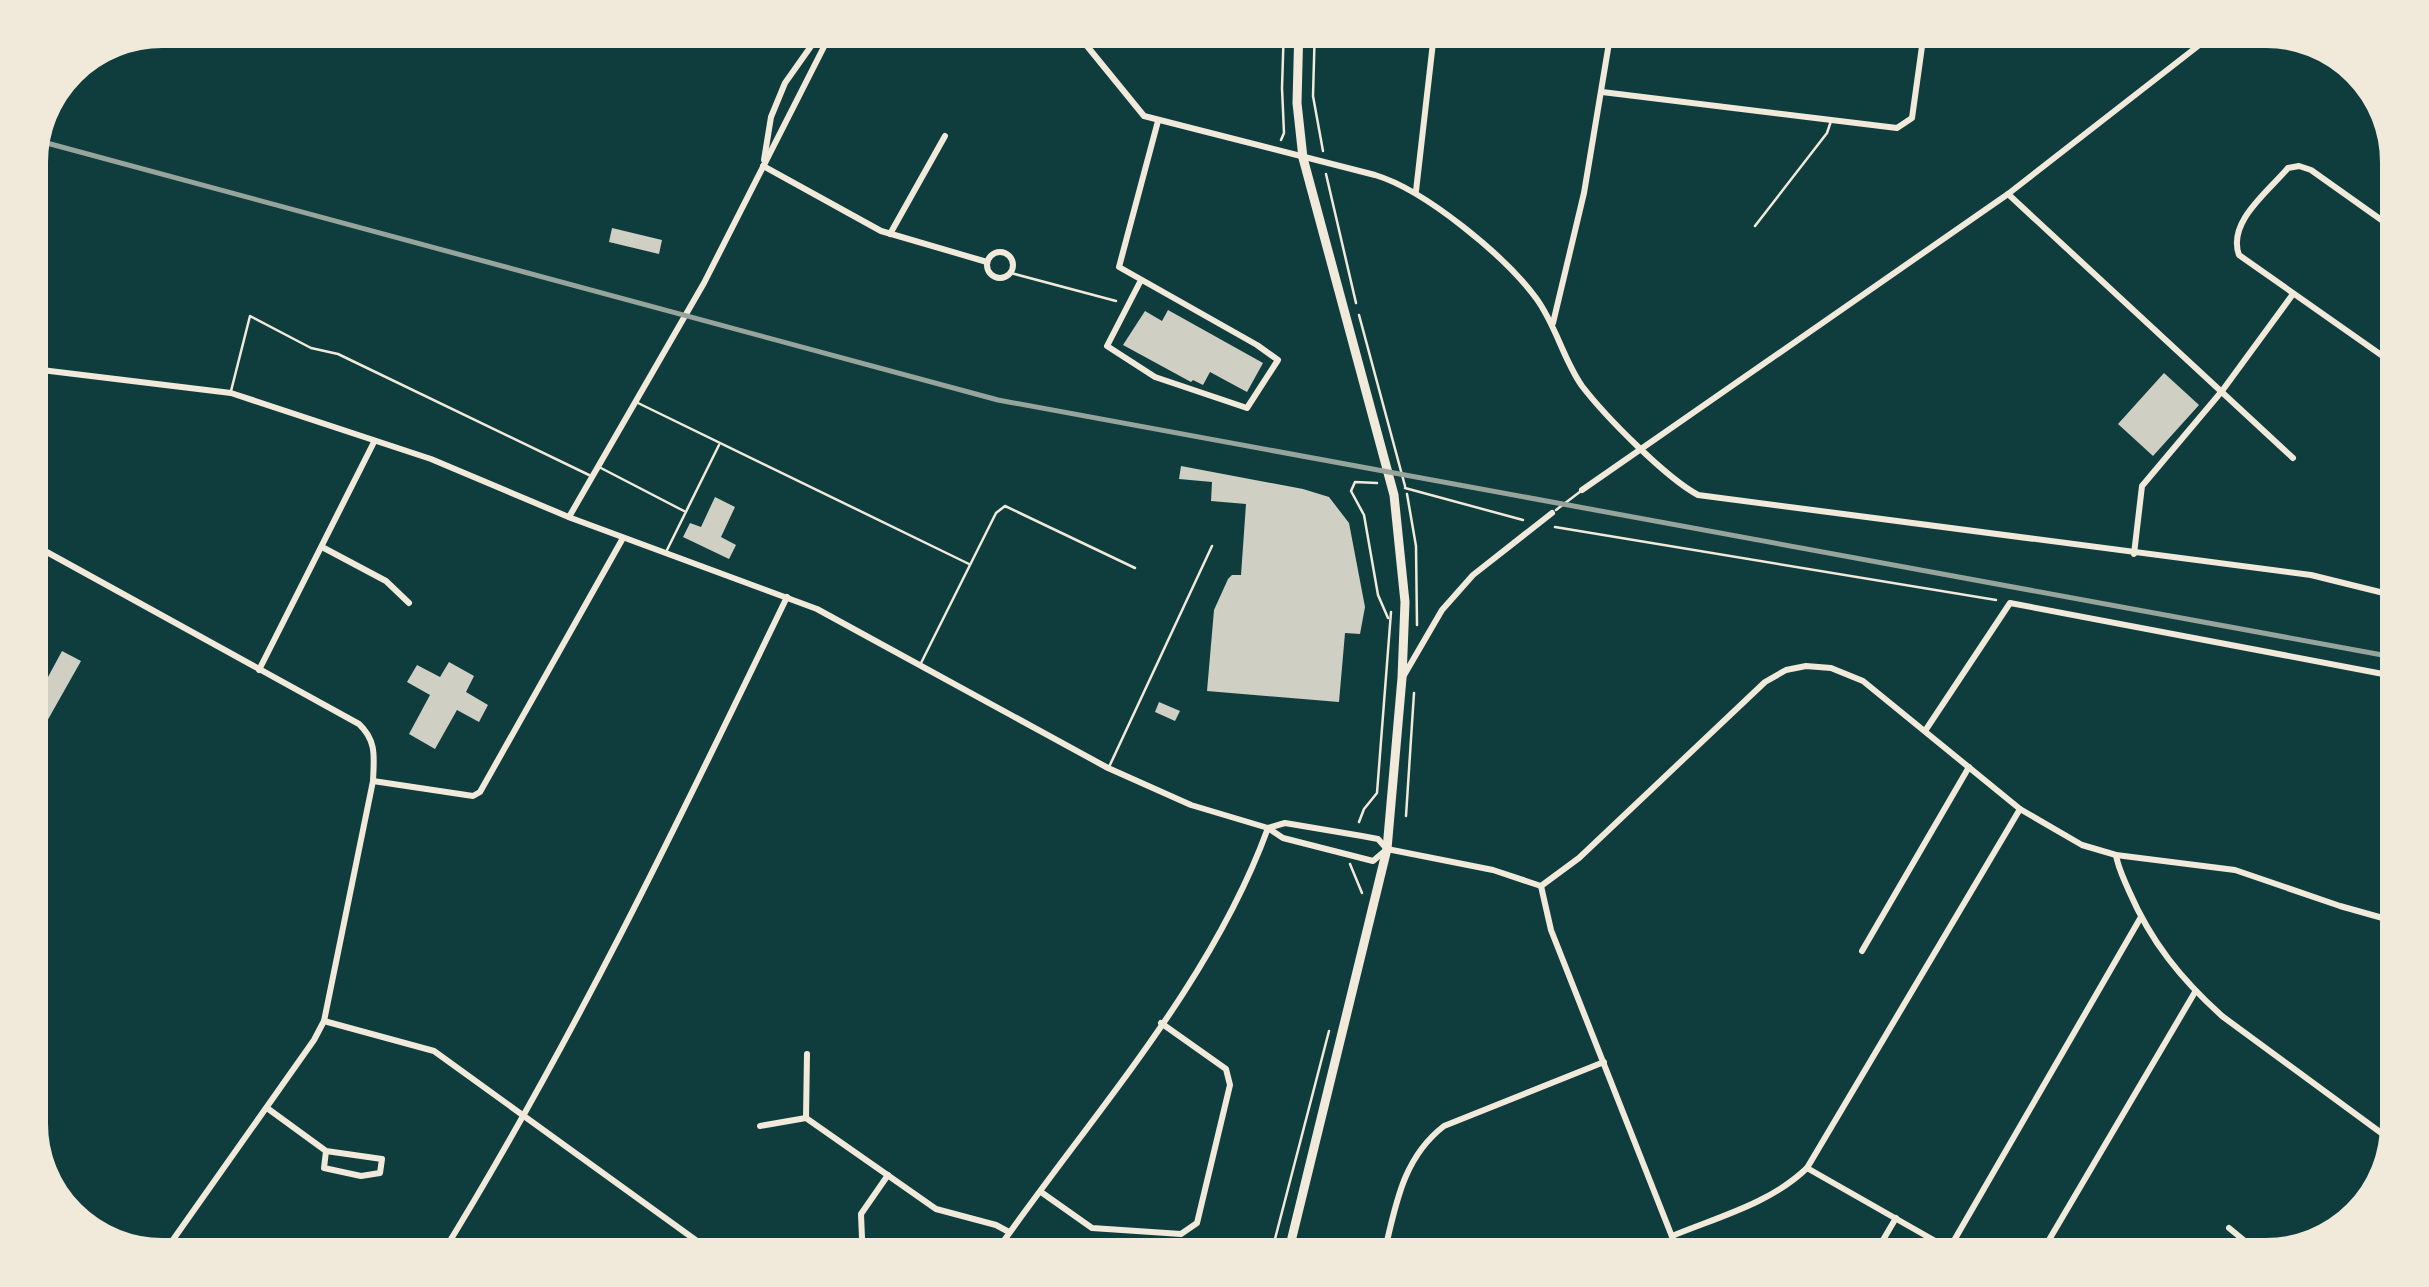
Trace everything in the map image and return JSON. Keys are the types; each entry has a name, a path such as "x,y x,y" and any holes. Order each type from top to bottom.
{"main road":[{"path":"1290,1244 1387,849 1405,602 1394,495 1303,158 1297,103 1299,43"}],"street":[{"path":"763,166 771,117 785,83 813,43"},
{"path":"569,518 686,317 826,43"},
{"path":"1085,43 1144,116 1375,174 1416,191 1522,280 1552,324 1582,384 1643,450 1688,490 1717,500 2311,575 2386,594"},
{"path":"1416,191 1433,43"},
{"path":"1552,324 1584,193 1609,43"},
{"path":"1602,92 1897,128 1912,118 1923,43"},
{"path":"1582,490 2008,194 2202,43"},
{"path":"1140,282 1107,346 1156,377 1247,408 1278,360 1118,267 1156,121"},
{"path":"890,234 945,136"},
{"path":"763,166 890,234 987,262"},
{"path":"2386,223 2311,170 2299,166 2288,168 2237,228 2234,242 2239,255 2386,359"},
{"path":"2008,194 2293,458"},
{"path":"1006,252 1014,265 1006,277 992,275 987,262 991,255 1006,252"},
{"path":"2134,554 2142,486 2222,392 2293,294"},
{"path":"43,372 231,393 431,459 569,518 817,609 1108,768 1190,805 1268,828 1283,838 1373,861 1387,849"},
{"path":"258,670 374,442"},
{"path":"1402,678 1442,610 1473,575 1552,513"},
{"path":"372,780 473,796 480,792 624,538"},
{"path":"322,547 386,581 410,603"},
{"path":"43,550 359,724 370,734 374,748 372,780 324,1021 170,1244"},
{"path":"448,1244 493,1172 592,993 787,596"},
{"path":"1926,730 2010,602 2386,675"},
{"path":"1541,886 1579,858 1765,682 1786,670 1823,667 1862,681 2020,810 2070,839 2116,855 2235,870 2386,919"},
{"path":"1862,951 1968,768"},
{"path":"1672,1236 1772,1195 1789,1186 1807,1168 2020,810"},
{"path":"1268,828 1285,823 1378,838 1387,849 1494,870 1541,886"},
{"path":"1001,1244 1161,1024 1240,896 1268,828"},
{"path":"2116,855 2140,917 2160,951 2195,992 2385,1136"},
{"path":"1541,886 1551,930 1675,1244"},
{"path":"1952,1244 2140,917"},
{"path":"2047,1244 2195,992"},
{"path":"324,1021 434,1051 701,1244"},
{"path":"1042,1192 1092,1228 1181,1234 1197,1223 1230,1085 1226,1070 1161,1024"},
{"path":"806,1118 807,1054"},
{"path":"1387,1244 1408,1166 1425,1140 1444,1126 1604,1062"},
{"path":"267,1108 326,1151 382,1159 380,1173 361,1176 324,1168 326,1151"},
{"path":"760,1126 806,1118 936,1209 1009,1232"},
{"path":"1807,1168 1941,1244"},
{"path":"862,1244 861,1214 888,1175"},
{"path":"1881,1244 1896,1218"},
{"path":"2229,1228 2248,1244"}],"lane":[{"path":"1755,226 1827,134 1832,120"},
{"path":"231,393 250,316 593,477"},
{"path":"637,402 969,564"},
{"path":"666,552 719,444"},
{"path":"599,467 686,512"},
{"path":"1552,513 1582,490"},
{"path":"919,666 969,564 996,514 1005,506 1136,568"},
{"path":"1108,768 1212,546"}],"path":[{"path":"1283,43 1284,132"},
{"path":"1314,43 1312,96 1324,154"},
{"path":"1012,272 1129,304"},
{"path":"1366,481 1355,482 1351,494 1364,515 1378,595 1389,619"},
{"path":"1414,490 1538,524 2010,602"},
{"path":"1359,820 1377,793 1392,611"},
{"path":"1349,868 1364,901"},
{"path":"1274,1244 1332,1022"}],"building":[{"path":"612,228 662,240 659,254 609,242"},
{"path":"1168,310 1263,363 1247,392 1210,372 1203,385 1191,382 1123,345 1145,311 1162,321"},
{"path":"2164,373 2199,405 2153,456 2118,424"},
{"path":"1181,466 1329,497 1349,523 1365,607 1360,634 1345,633 1339,702 1207,691 1214,610 1228,579 1241,575 1246,504 1211,501 1212,482 1179,479"},
{"path":"715,497 735,507 721,537 736,545 729,559 683,537 690,523 701,527"},
{"path":"62,651 81,661 46,723 43,686"},
{"path":"449,662 474,676 466,692 488,705 479,722 457,710 435,749 409,734 430,695 407,682 417,665 440,677"},
{"path":"1159,702 1180,711 1175,721 1155,712"}],"railway":[{"path":"45,143 998,400 2386,656"}]}
